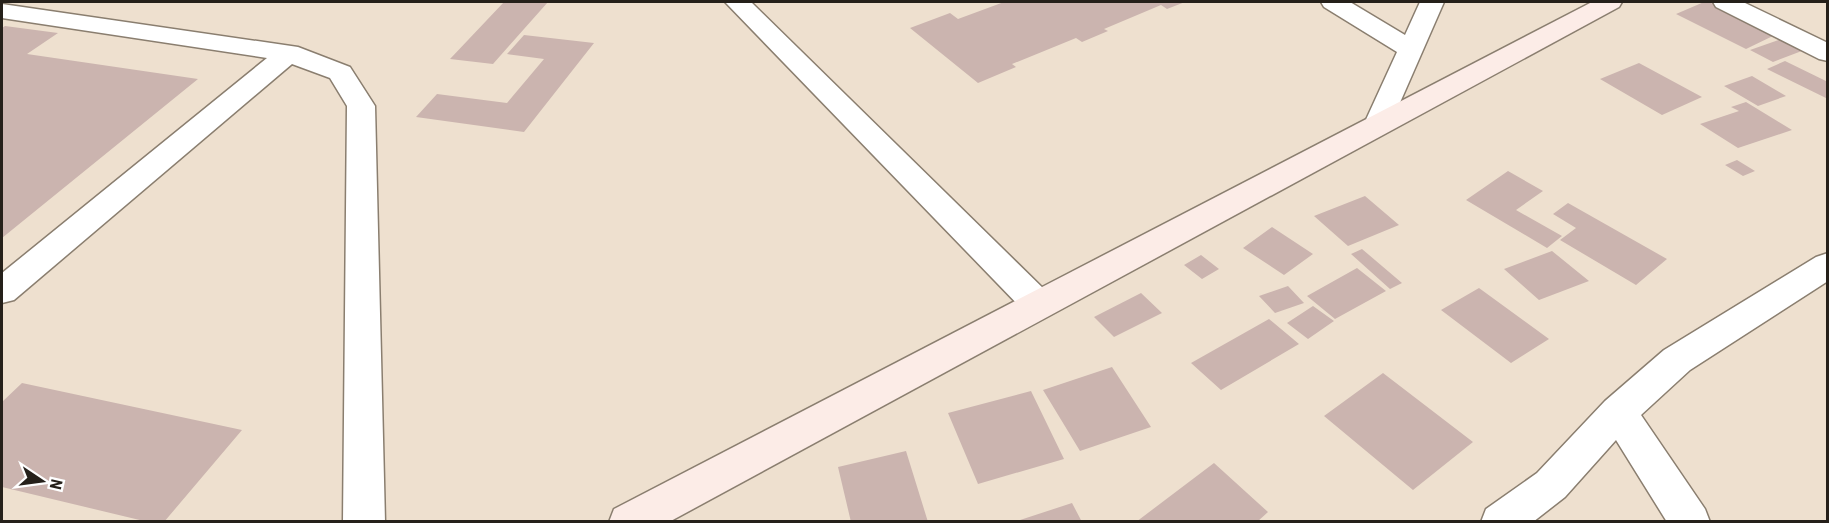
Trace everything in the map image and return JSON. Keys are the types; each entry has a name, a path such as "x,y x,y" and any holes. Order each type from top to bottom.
{"main road":[{"path":"628,522 1610,2"}],"street":[{"path":"737,2 1038,304"},
{"path":"1333,2 1412,50"},
{"path":"1377,124 1432,2"},
{"path":"1725,2 1827,53"},
{"path":"2,11 289,53 340,73 362,106 364,522"},
{"path":"2,291 289,53"},
{"path":"1501,522 1551,485 1618,412 1677,360 1827,266"},
{"path":"1618,412 1690,522"}],"building":[{"path":"504,2 548,2 493,64 450,59"},
{"path":"1004,2 1185,2 1167,9 1161,5 1104,29 1108,31 1082,42 1076,38 1012,64 1016,67 978,83 910,28 950,13 958,19"},
{"path":"1709,2 1777,34 1746,49 1676,14"},
{"path":"5,26 58,33 27,54 198,79 2,238 2,28"},
{"path":"524,35 594,43 524,132 416,117 437,94 507,103 544,59 507,54"},
{"path":"1784,38 1807,49 1773,62 1750,50"},
{"path":"1785,61 1828,82 1828,99 1767,69"},
{"path":"1639,63 1702,97 1662,115 1600,79"},
{"path":"1752,76 1786,96 1758,106 1724,86"},
{"path":"1746,102 1792,130 1738,148 1700,124 1739,111 1731,107"},
{"path":"1737,160 1755,171 1743,176 1725,165"},
{"path":"1508,171 1543,191 1516,210 1562,236 1547,248 1466,200"},
{"path":"1365,196 1399,225 1348,246 1314,216"},
{"path":"1568,203 1667,259 1636,285 1560,240 1576,228 1553,214"},
{"path":"1272,227 1313,254 1284,275 1243,248"},
{"path":"1362,249 1402,283 1390,289 1351,254"},
{"path":"1552,251 1589,281 1539,300 1504,269"},
{"path":"1201,255 1219,269 1202,279 1184,265"},
{"path":"1357,268 1386,291 1335,319 1307,296"},
{"path":"1288,286 1304,303 1275,313 1259,296"},
{"path":"1479,288 1549,339 1511,363 1441,310"},
{"path":"1141,293 1162,313 1114,337 1094,317"},
{"path":"1313,306 1334,321 1308,339 1287,323"},
{"path":"1269,319 1299,344 1221,390 1191,363"},
{"path":"1112,367 1151,427 1080,451 1043,390"},
{"path":"1383,373 1473,442 1413,490 1324,416"},
{"path":"22,383 242,430 164,522 148,522 2,487 2,402"},
{"path":"1031,391 1064,459 978,484 948,413"},
{"path":"906,451 928,522 851,522 838,467"},
{"path":"1214,463 1268,512 1257,522 1136,522"},
{"path":"1072,503 1082,522 1017,522 1017,521"}]}
